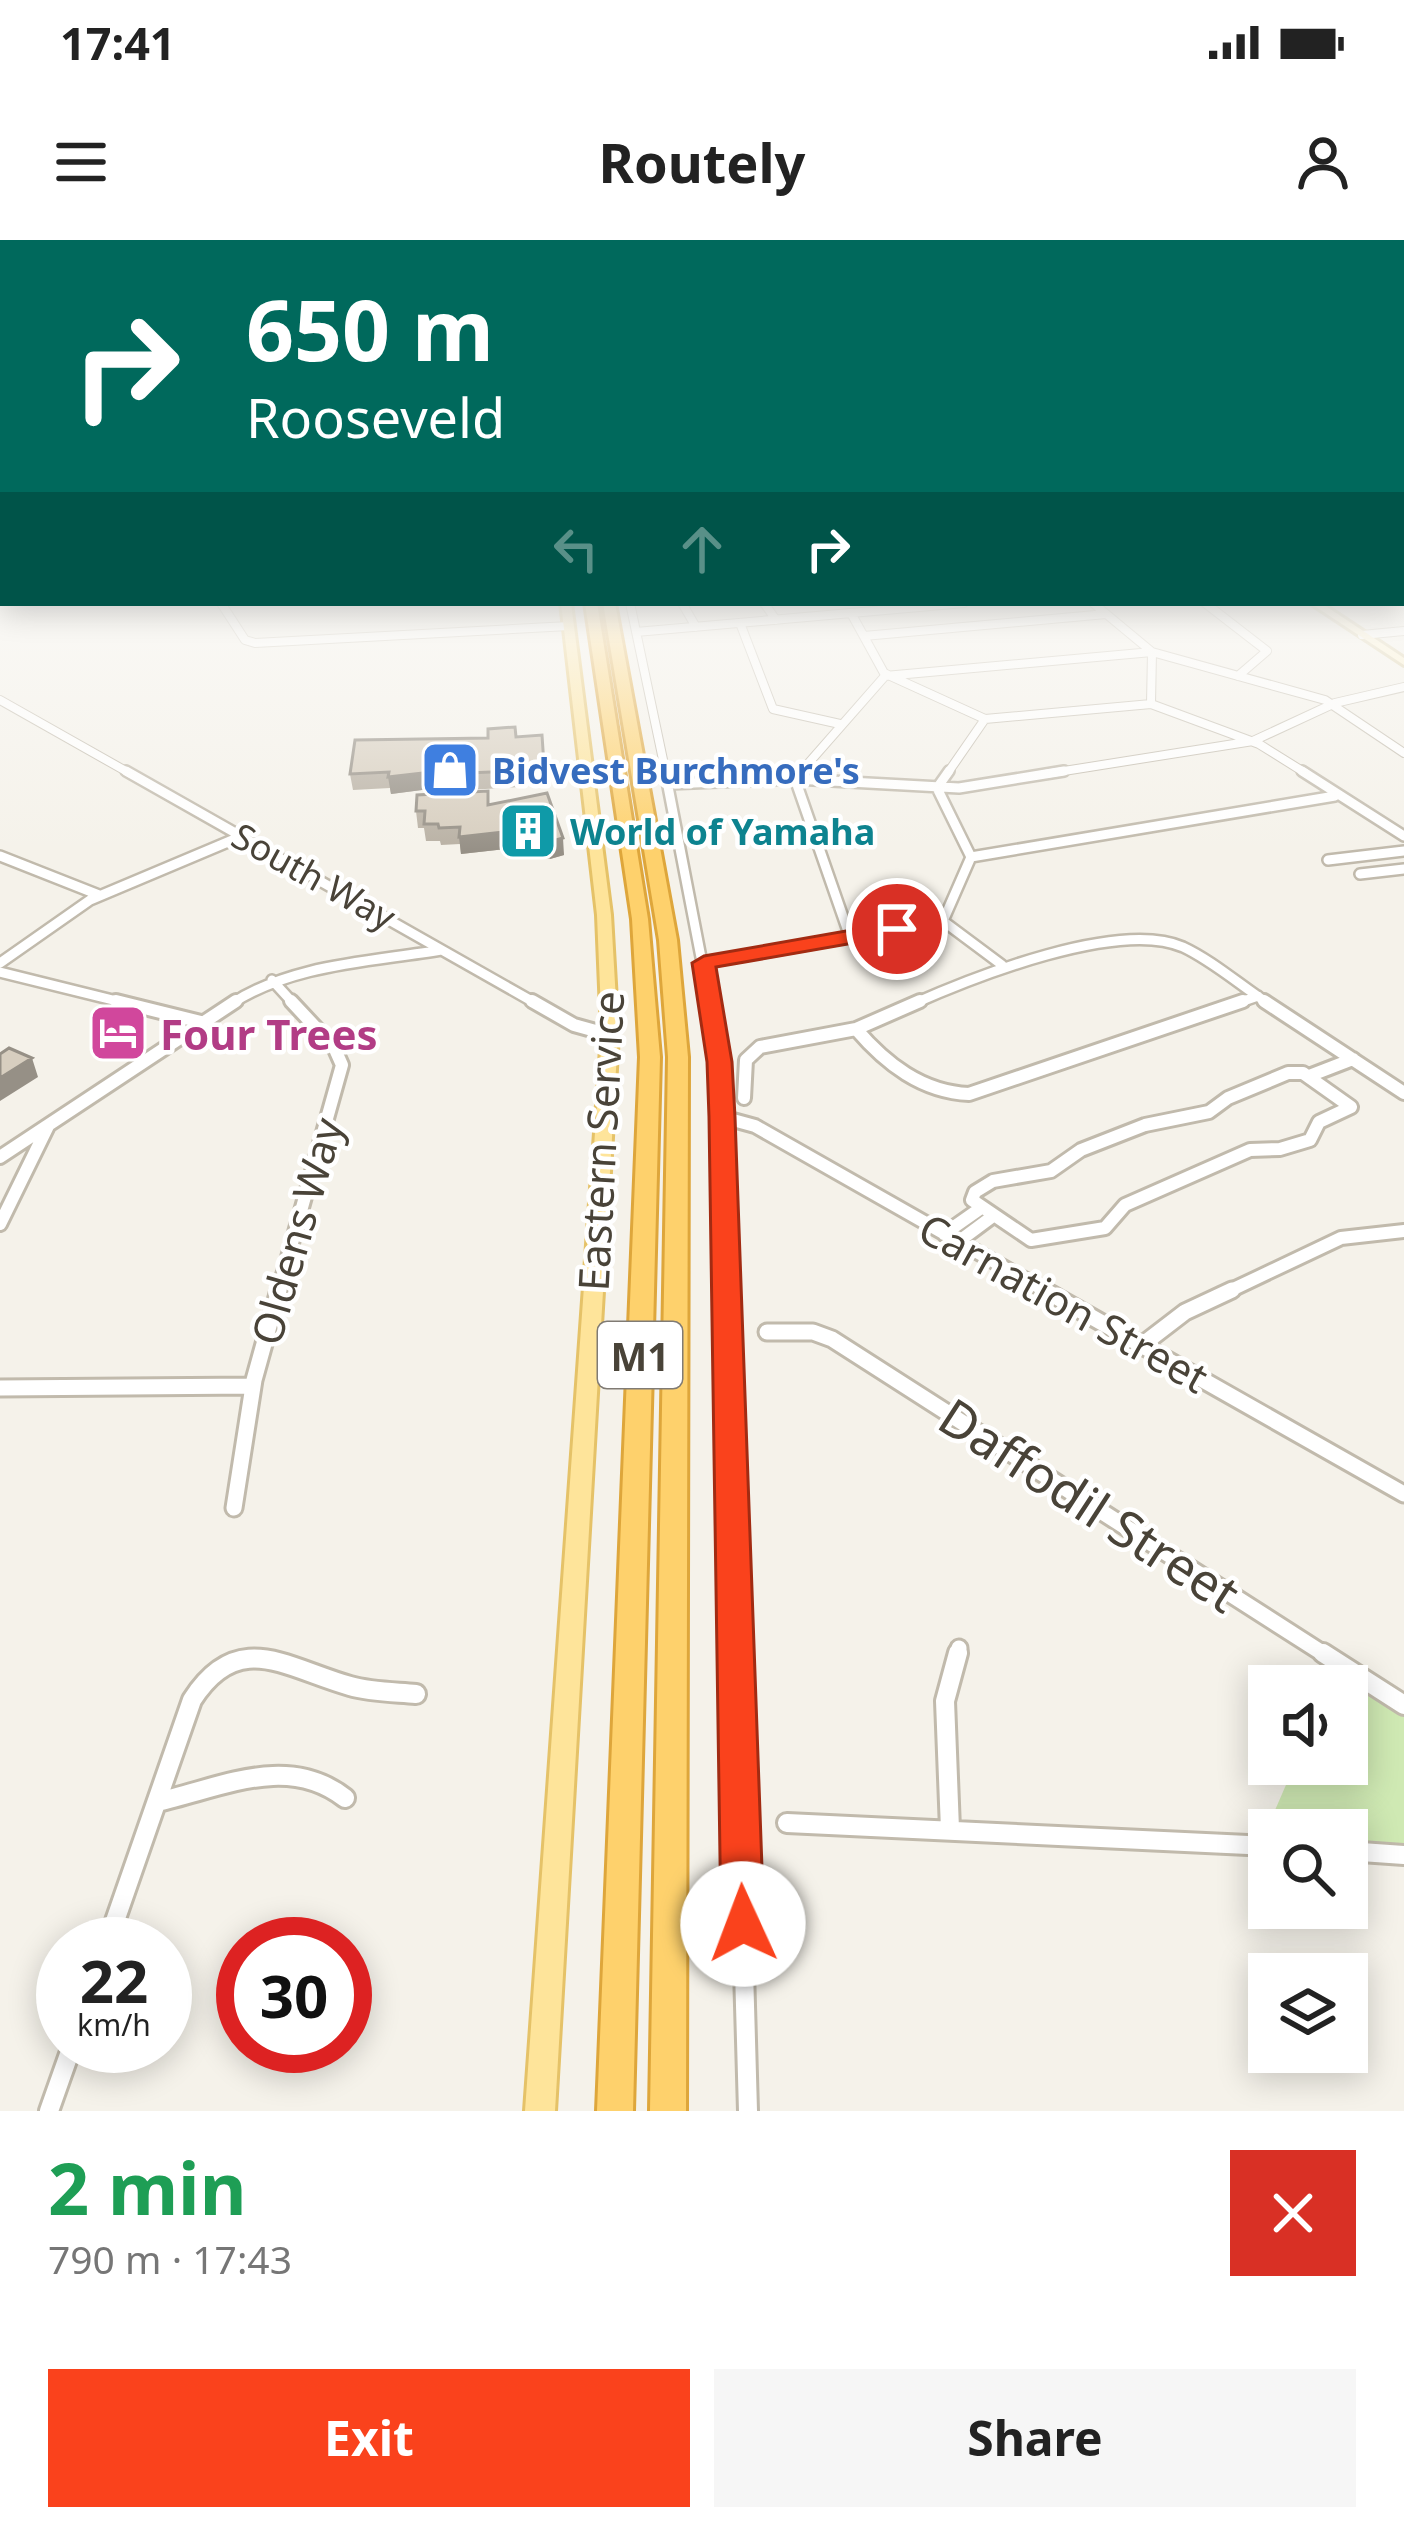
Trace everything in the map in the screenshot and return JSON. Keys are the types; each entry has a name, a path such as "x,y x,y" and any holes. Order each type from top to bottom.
{"highway":[{"name":"M1","path":"602,677 640,920 650,1057 615,2111"},
{"name":"M1","path":"621,677 668,940 678,1057 668,2111"}],"main road":[{"name":"Eastern Service","path":"540,2111 610,1035 604,915 576,677"}],"street":[{"path":"646,677 704,963 719,1062 748,2111"},
{"path":"761,677 773,709 840,724"},
{"path":"795,779 884,677"},
{"path":"893,677 985,719 1151,704 1253,741 1404,836"},
{"path":"1151,704 1152,677"},
{"path":"1242,677 1332,704 1404,753"},
{"path":"668,784 795,779 938,788 1253,741 1332,704 1404,687"},
{"name":"South Way","path":"0,697 574,1025 610,1035"},
{"path":"938,788 985,719"},
{"path":"795,779 850,937"},
{"path":"938,788 971,857 943,921"},
{"path":"971,857 1336,796"},
{"path":"0,968 98,896 242,836"},
{"path":"1328,860 1404,851"},
{"path":"0,856 98,896"},
{"path":"1360,874 1404,869"},
{"path":"704,963 943,921 1001,965"},
{"path":"744,1099 751,1052 856,1029 1001,965 1156,938 1180,946 1404,1093"},
{"path":"0,1157 272,980 442,949"},
{"path":"0,968 201,1022"},
{"name":"Oldens Way","path":"234,1508 253,1386 342,1065 334,1047 272,980"},
{"path":"856,1029 882,1057 906,1072 942,1092 969,1094 1258,996"},
{"path":"1309,1076 1353,1060"},
{"path":"1288,1073 1309,1076 1351,1106 1319,1123 1310,1140 1280,1149 1252,1149 1125,1205 1114,1222 1091,1233 1030,1240 987,1212 972,1195 993,1181 1051,1171 1081,1150 1144,1125 1209,1112 1228,1098 1288,1073"},
{"name":"Carnation Street","path":"722,1117 755,1126 1404,1494"},
{"path":"0,1224 48,1125"},
{"path":"944,1234 987,1212"},
{"path":"958,1242 987,1212"},
{"path":"1142,1345 1185,1312 1341,1238 1404,1232"},
{"name":"Daffodil Street","path":"767,1332 812,1332 832,1339 1404,1705"},
{"path":"0,1388 253,1386"},
{"path":"950,1829 946,1701 959,1648"},
{"path":"117,1917 197,1690 238,1658 259,1655 353,1688 416,1694"},
{"path":"157,1802 289,1773 331,1783 345,1798"},
{"path":"787,1822 1248,1845"},
{"path":"1368,1852 1404,1855"},
{"path":"49,2111 62,2073"}],"green space":[{"path":"1368,1685 1404,1708 1404,1855 1368,1852 1368,1809 1276,1809 1286,1785 1368,1785"}],"building":[{"path":"515,727 516,737 542,735 544,765 518,771 467,773 467,768 388,777 389,772 350,774 355,740 488,738 488,729"},
{"path":"488,791 488,805 547,793 563,838 549,842 513,836 513,831 459,837 460,827 424,824 425,811 416,811 417,795"},
{"path":"9,1048 32,1058 0,1078 0,1054"}],"place":[{"name":"Bidvest Burchmore's","path":"450,770"},
{"name":"World of Yamaha","path":"528,831"},
{"name":"Four Trees","path":"118,1033"}],"route":[{"path":"743,1924 722,1117 704,963 897,929"}]}
